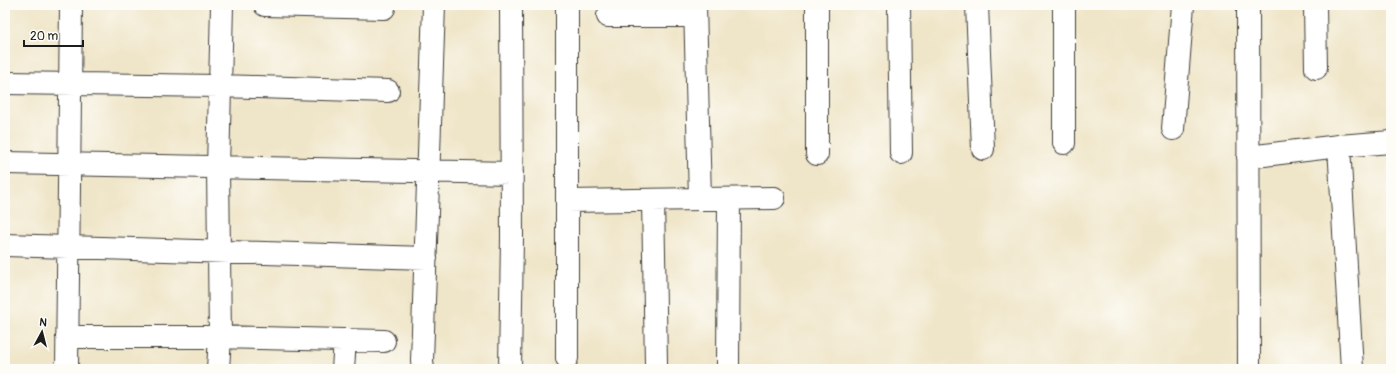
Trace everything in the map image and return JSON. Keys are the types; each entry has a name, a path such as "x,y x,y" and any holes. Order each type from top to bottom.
{"street":[{"path":"67,369 71,5"},
{"path":"218,369 220,337 218,168 222,5"},
{"path":"265,5 384,8"},
{"path":"423,369 434,5"},
{"path":"510,369 512,173 511,5"},
{"path":"567,5 567,358"},
{"path":"817,5 817,154"},
{"path":"899,5 901,153"},
{"path":"976,5 983,149"},
{"path":"1064,5 1064,143"},
{"path":"1173,129 1183,5"},
{"path":"1248,5 1249,369"},
{"path":"1315,5 1316,68"},
{"path":"608,16 695,10 700,199"},
{"path":"5,83 220,86 388,91"},
{"path":"1248,157 1340,146 1391,142"},
{"path":"1340,146 1352,369"},
{"path":"5,164 512,173"},
{"path":"567,201 774,198"},
{"path":"728,365 729,199"},
{"path":"653,200 656,363"},
{"path":"5,245 426,258"},
{"path":"67,337 220,337 384,341"},
{"path":"343,369 345,340"}]}
